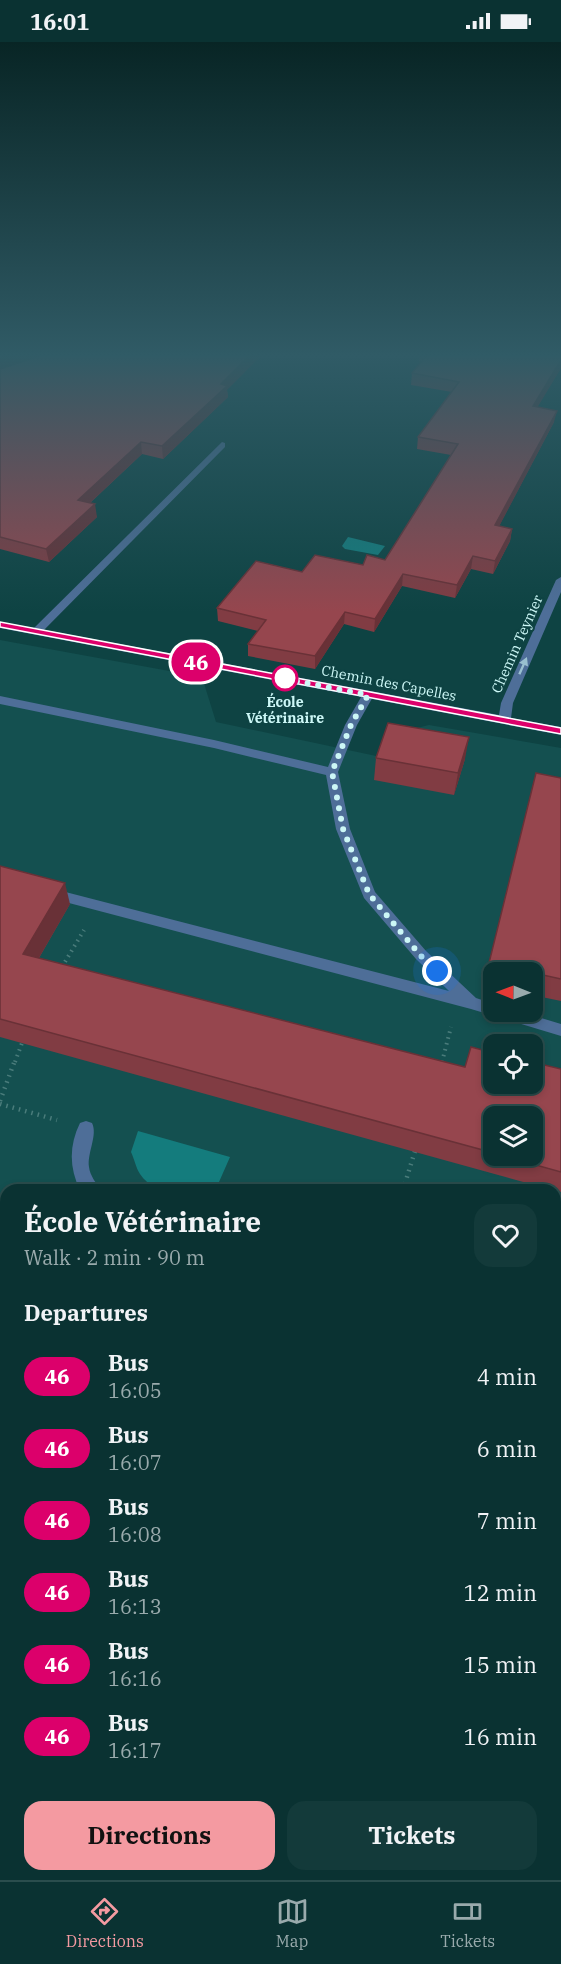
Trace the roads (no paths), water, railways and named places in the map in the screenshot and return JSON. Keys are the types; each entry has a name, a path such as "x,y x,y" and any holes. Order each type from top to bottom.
{"street":[{"path":"36,632 222,445"},
{"name":"Chemin Teynier","path":"504,721 507,704 561,580"},
{"name":"Chemin des Capelles","path":"0,625 561,731"},
{"path":"368,695 351,725 332,772 343,829 369,894 420,955 471,1004"},
{"path":"0,700 332,772"},
{"path":"33,888 483,1008"},
{"path":"533,1022 561,1030"},
{"path":"86,1128 79,1157 83,1181 86,1184"}],"place":[{"name":"École Vétérinaire","path":"285,678"}]}
